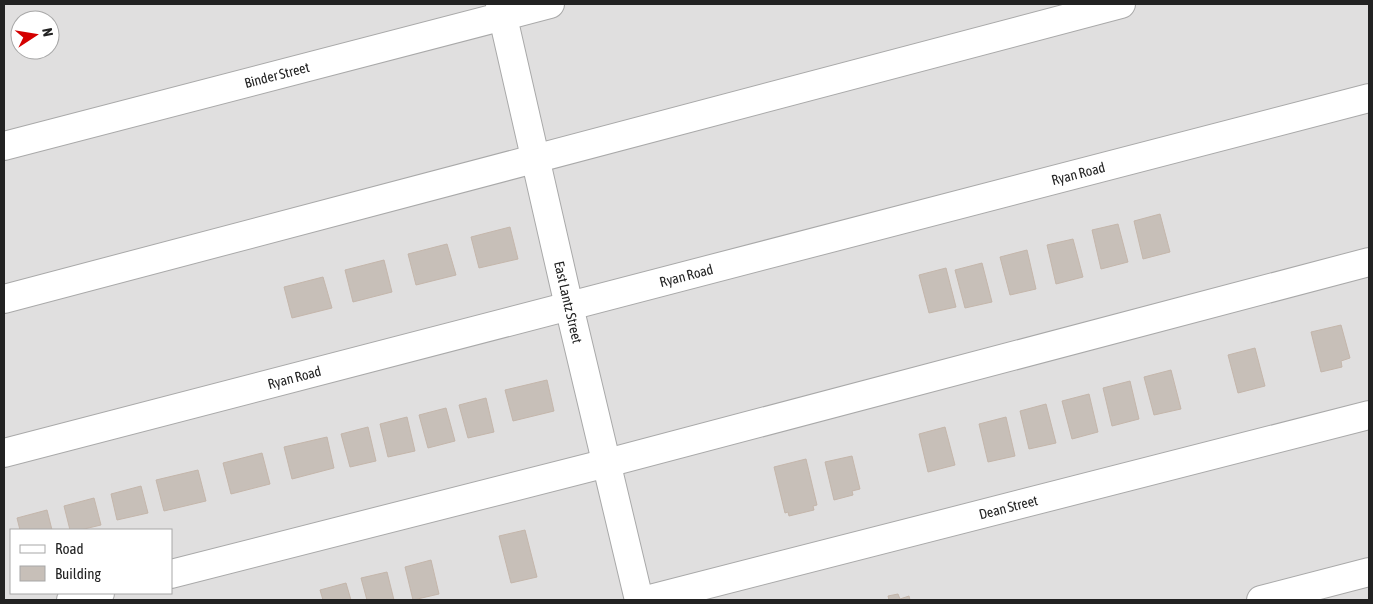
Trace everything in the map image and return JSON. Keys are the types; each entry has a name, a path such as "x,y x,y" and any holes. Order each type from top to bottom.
{"street":[{"name":"Binder Street","path":"4,146 502,10 550,4"},
{"path":"4,298 1121,4"},
{"name":"East Lantz Street","path":"502,10 569,306 639,600"},
{"name":"Ryan Road","path":"4,453 1369,98"},
{"path":"172,574 1369,262"},
{"name":"Dean Street","path":"646,600 1369,415"},
{"path":"1261,600 1369,572"},
{"path":"71,600 96,594"}],"shaded area":[{"path":"4,4 1369,4 1369,600 4,600"}],"building":[{"path":"1160,214 1170,252 1143,259 1134,221"},
{"path":"1118,224 1128,262 1101,269 1092,230"},
{"path":"510,227 518,259 479,268 471,237"},
{"path":"1073,239 1083,277 1056,284 1047,245"},
{"path":"447,244 456,275 416,285 408,254"},
{"path":"1027,250 1036,289 1010,295 1000,257"},
{"path":"384,260 392,292 353,302 345,270"},
{"path":"982,263 992,302 965,308 955,270"},
{"path":"946,268 956,307 929,313 919,275"},
{"path":"323,277 332,308 292,318 284,287"},
{"path":"1341,325 1350,358 1341,361 1342,367 1321,372 1311,332"},
{"path":"1255,348 1265,386 1238,393 1228,355"},
{"path":"1171,370 1181,409 1154,415 1144,377"},
{"path":"547,380 554,411 513,421 505,390"},
{"path":"1130,381 1139,419 1112,426 1103,388"},
{"path":"1089,394 1098,432 1072,439 1062,401"},
{"path":"486,398 494,432 468,438 459,405"},
{"path":"1046,404 1056,443 1029,449 1020,411"},
{"path":"446,408 455,441 428,448 419,415"},
{"path":"407,417 415,451 388,457 380,424"},
{"path":"1006,417 1015,456 988,462 979,424"},
{"path":"368,427 376,461 350,467 341,434"},
{"path":"945,427 955,465 928,472 919,434"},
{"path":"327,437 334,468 292,479 284,447"},
{"path":"262,453 270,484 231,494 223,463"},
{"path":"852,456 860,489 852,491 853,495 834,500 825,462"},
{"path":"806,459 817,505 813,506 814,510 789,516 788,512 785,513 774,467"},
{"path":"198,470 206,501 164,511 156,480"},
{"path":"141,486 148,513 117,520 111,494"},
{"path":"94,498 101,525 84,529 70,529 64,506"},
{"path":"47,510 52,529 20,529 17,518"},
{"path":"525,530 537,577 511,583 499,536"},
{"path":"431,560 439,594 413,600 405,567"},
{"path":"387,572 394,600 367,600 361,578"},
{"path":"346,583 351,600 323,600 320,590"},
{"path":"898,594 900,599 909,596 910,600 889,600 888,596"}]}
